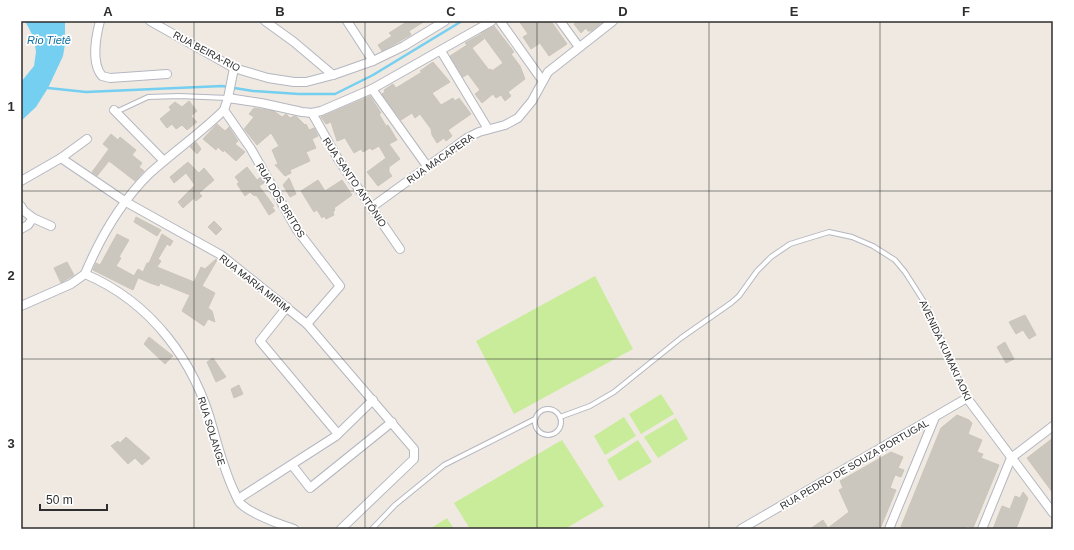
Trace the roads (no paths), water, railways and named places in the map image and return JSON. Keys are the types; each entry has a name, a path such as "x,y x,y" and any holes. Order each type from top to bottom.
{"street":[{"path":"100,21 96,46 97,62 102,76 110,78 167,74"},
{"name":"RUA BEIRA-RIO","path":"150,21 234,71 294,82 306,82 333,75 373,61 404,46 445,21"},
{"path":"265,21 294,42 333,75"},
{"path":"347,21 373,61"},
{"path":"228,96 312,113 330,108 372,89 492,21"},
{"path":"500,21 542,80"},
{"path":"560,21 579,47"},
{"name":"RUA MACAPERA","path":"372,207 467,138 478,132 505,126 518,118 532,101 542,80 548,72 613,21"},
{"path":"440,51 488,129"},
{"path":"21,306 71,284 85,274 96,248 126,202 148,176 224,110 234,71"},
{"path":"372,89 427,166"},
{"name":"RUA DOS BRITOS","path":"224,110 251,149 297,230 340,286 307,324"},
{"path":"115,111 164,161"},
{"name":"RUA SANTO ANTÔNIO","path":"312,113 338,159 400,249"},
{"path":"21,181 61,158 87,139"},
{"name":"RUA MARIA MIRIM","path":"61,158 126,202 221,255 287,307 307,324 414,449 414,459 341,529"},
{"path":"21,206 24,211 33,218 51,226"},
{"path":"21,229 28,226 33,218"},
{"name":"RUA SOLANGE","path":"85,274 131,299 165,333 182,357 194,378 206,405 222,465 239,502 272,522 294,529"},
{"path":"287,307 260,341 338,434"},
{"name":"RUA PEDRO DE SOUZA PORTUGAL","path":"741,529 967,398"},
{"name":"AVENIDA KUMAKI AOKI","path":"967,398 1053,513"},
{"path":"238,499 338,434 372,400"},
{"path":"889,529 935,417"},
{"path":"292,465 310,488 392,422"},
{"path":"982,529 1011,458 1053,426"}],"lane":[{"path":"115,111 148,97 228,96"},
{"name":"AVENIDA KUMAKI AOKI","path":"560,417 590,406 614,392 681,338 731,303 739,296 757,271 771,257 790,244 829,232 852,237 873,246 895,260 905,272 928,308 967,398"},
{"path":"372,529 395,505 444,465 535,419 539,412 547,409 554,411 560,417 559,429 549,435 538,430 535,419"}],"water":[{"name":"Rio Tietê","path":"25,21 65,21 65,44 63,56 48,88 36,107 21,121 21,82 34,66 36,52 34,38"}],"waterway":[{"path":"48,88 86,92 222,86 253,91 299,94 335,94 373,75 462,21"}]}
